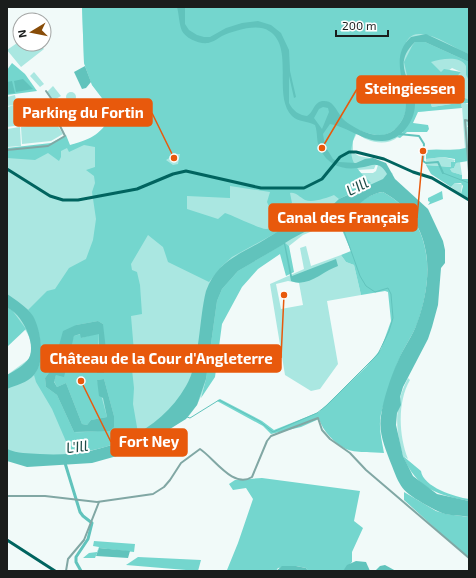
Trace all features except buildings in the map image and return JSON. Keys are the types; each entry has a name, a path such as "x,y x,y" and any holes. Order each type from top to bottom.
{"main road":[{"path":"7,168 50,196 68,201 137,189 173,174 186,171 262,188 304,188 322,179 337,160 345,154 352,152 384,159 411,172 434,179 469,200"},
{"path":"7,540 55,571"}],"street":[{"path":"7,150 48,146 65,136 57,120 53,101 46,91"},
{"path":"469,121 465,120 469,172"},
{"path":"7,496 45,496 99,502 156,492 170,480 181,463 200,449 229,475 237,478 251,478 267,441 271,436 318,418 322,430 330,439 350,453 366,470 469,558"},
{"path":"66,571 68,559 84,540 90,521 99,502"}],"shaded area":[{"path":"82,7 469,7 469,75 466,74 469,81 469,102 457,89 456,78 461,72 452,68 428,86 427,111 414,112 398,137 382,143 366,139 357,133 353,141 353,151 341,154 359,173 373,173 376,171 379,162 393,174 339,218 339,220 303,235 289,246 285,244 235,274 202,394 197,405 188,417 178,411 156,429 54,459 7,453 7,375 29,359 31,344 22,325 7,309 7,152 51,148 85,142 92,139 99,133 115,114 92,85 84,63"},
{"path":"82,7 469,7 469,54 439,39 427,35 415,34 410,37 403,52 402,83 407,102 405,114 402,120 395,129 384,135 375,135 357,130 352,147 352,159 355,165 371,183 339,199 334,195 320,200 308,201 296,194 290,193 292,203 274,218 267,202 270,192 230,186 230,198 187,196 187,209 218,219 225,213 266,229 284,225 311,210 327,205 334,205 320,213 301,219 232,257 222,266 209,282 168,262 163,247 148,235 131,264 132,270 137,272 140,285 142,314 131,316 134,352 161,353 162,358 131,360 134,388 133,404 138,433 106,447 71,453 52,409 36,382 34,375 38,368 41,351 39,333 28,310 47,291 55,289 69,268 86,259 93,240 96,219 92,192 95,183 94,176 86,170 95,167 95,147 84,145 69,152 67,148 61,151 59,161 48,153 35,160 7,158 7,148 51,143 66,135 70,145 85,140 100,131 114,114 92,85 84,63","holes":["176,154 180,154 178,164 173,165 166,160","98,321 103,324 97,373 99,333 81,338 81,334 74,336 60,374 56,375 54,381 57,387 66,383 82,424 87,425 91,420 107,417 97,380 104,379 114,416 110,431 74,432 57,395 46,387 45,378 53,367 76,325"]},
{"path":"177,7 185,7 185,24 189,30 204,37 210,37 226,28 242,23 258,21 271,25 281,33 289,50 290,71 296,97 294,98 289,76 289,103 294,110 301,115 307,116 319,102 328,101 349,124 361,131 375,135 382,135 394,130 403,119 406,108 400,71 400,59 403,48 411,37 426,34 469,54 469,62 425,42 415,42 404,59 405,73 414,96 414,111 405,130 394,138 381,141 368,139 330,124 323,134 325,146 333,159 339,162 356,163 365,159 373,158 386,163 395,179 428,209 443,241 445,263 441,268 438,305 428,339 403,387 400,397 401,405 397,413 396,425 403,456 413,476 437,494 469,501 469,517 448,515 437,511 404,490 398,480 383,441 380,422 382,410 395,367 413,333 423,304 427,267 426,250 412,217 400,204 383,192 370,196 350,212 304,232 285,243 292,276 336,259 338,266 309,281 297,283 291,281 284,244 238,271 222,289 217,301 206,379 197,405 186,419 149,442 124,454 92,463 27,467 7,461 7,449 23,453 61,454 103,448 123,441 142,431 159,419 174,404 191,376 197,353 206,291 216,272 230,260 285,227 325,209 339,199 383,179 387,174 383,168 378,165 344,168 333,164 328,160 319,146 315,125 294,118 286,107 281,48 277,38 269,31 258,28 239,30 208,43 199,42 187,37 182,31","holes":["323,107 328,108 329,112 322,129 314,118 319,109"]},
{"path":"415,42 425,42 469,62 469,81 466,75 466,66 459,60 445,59 431,62 441,72 444,69 461,72 456,78 457,89 462,93 463,97 469,100 469,103 463,103 460,98 444,97 433,99 430,101 432,107 458,103 461,104 462,108 418,112 413,123 428,125 429,129 427,132 407,132 400,138 397,137 403,132 410,89 404,62"},
{"path":"12,47 12,52 40,52 21,67 7,50"},
{"path":"12,63 25,74 37,91 7,95 7,70"},
{"path":"85,66 91,82 86,88 82,89 74,72"},
{"path":"34,72 44,84 40,87 30,76"},
{"path":"23,79 33,89 16,92 14,81"},
{"path":"12,81 15,93 7,94 7,82"},
{"path":"53,86 61,96 54,100 47,92"},
{"path":"69,92 73,92 75,93 75,101 69,102 66,99 66,95"},
{"path":"15,95 21,125 7,127 7,107 15,105 7,106 7,97"},
{"path":"439,97 460,98 467,104 469,103 469,122 467,127 469,127 469,147 465,149 462,106 458,103 432,107 430,101"},
{"path":"52,117 63,134 51,141 22,144 21,127 39,124"},
{"path":"20,127 21,146 7,147 7,129"},
{"path":"469,147 469,167 468,161 456,163 454,168 450,169 452,172 462,175 462,179 469,179 469,198 461,194 463,186 461,183 455,183 451,187 431,174 426,165 451,167 451,162 455,162 455,159 443,157 426,159 426,150 458,149"},
{"path":"354,153 359,156 375,159 377,162 374,169 357,170 322,180 348,154"},
{"path":"443,157 455,160 452,167 426,165 426,159"},
{"path":"460,162 462,175 452,172 450,169 454,168 456,163"},
{"path":"455,183 462,184 461,194 451,187"},
{"path":"442,191 443,199 428,205 430,202 428,201 428,198"},
{"path":"383,192 400,204 412,218 420,233 426,250 427,268 423,305 413,333 395,368 381,414 380,428 384,453 359,452 346,449 330,436 323,428 319,419 301,427 271,434 263,426 217,401 220,399 262,421 274,430 319,412 366,367 381,349 391,321 388,292 385,291 361,295 354,265 346,262 341,255 351,251 342,230 339,218 370,196"},
{"path":"285,243 289,246 294,272 286,276 280,254 258,269 242,287 222,324 215,377 201,398 206,379 217,301 222,289 238,271"},
{"path":"306,246 311,266 341,255 346,262 354,265 361,295 327,301 338,364 320,389 311,391 285,375 270,284 304,269 300,248","holes":["288,281 299,283 303,305 281,309 276,284"]},
{"path":"7,294 18,301 33,316 40,337 41,354 38,369 34,375 25,382 7,389 7,375 19,368 29,358 31,345 22,322 12,311 7,308"},
{"path":"7,308 12,310 26,329 7,347"},
{"path":"98,321 103,324 106,350 104,373 97,373 95,357 99,354 99,334 81,338 80,334 74,336 64,377 56,375 54,382 57,387 66,383 82,424 87,425 91,420 107,417 103,398 99,396 97,380 104,379 114,416 114,427 110,431 74,432 57,395 46,387 45,378 53,367 63,331 76,325"},
{"path":"408,378 410,380 403,398 401,409 401,430 408,459 403,456 400,445 397,416 400,398"},
{"path":"403,456 421,471 427,482 440,490 469,499 469,501 447,496 429,489 415,476"},
{"path":"262,478 360,491 354,521 363,528 352,552 352,562 343,571 308,571 306,568 296,566 278,568 276,571 227,570 253,499 246,488 233,490 229,484 235,480"},
{"path":"404,492 436,511 469,517 469,559 404,500"},
{"path":"94,541 135,544 134,552 99,548 95,558 83,558 89,553 97,552 99,547 93,546"},
{"path":"99,548 130,551 128,558 96,556"},
{"path":"138,557 201,560 198,571 126,565"},
{"path":"356,561 366,562 370,571 343,571 347,565"},
{"path":"385,565 396,571 375,571 380,566"},
{"path":"282,566 296,566 306,568 308,571 276,571"}],"waterway":[{"path":"399,134 419,136 424,144 423,161 426,163 438,162 443,173"},
{"path":"443,173 469,183"},
{"path":"187,417 190,418 219,400 259,421 273,432 317,413 326,406 378,354 389,331 393,318 391,294 388,288 375,292 366,286 360,276 339,217"},
{"name":"L'Ill","path":"65,463 80,512 92,523 88,539 76,557 76,562 81,571"}],"place":[{"name":"Steingiessen","path":"322,148"},
{"name":"Canal des Français","path":"423,151"},
{"name":"Parking du Fortin","path":"174,158"},
{"name":"Château de la Cour d'Angleterre","path":"284,295"},
{"name":"Fort Ney","path":"81,381"}]}
